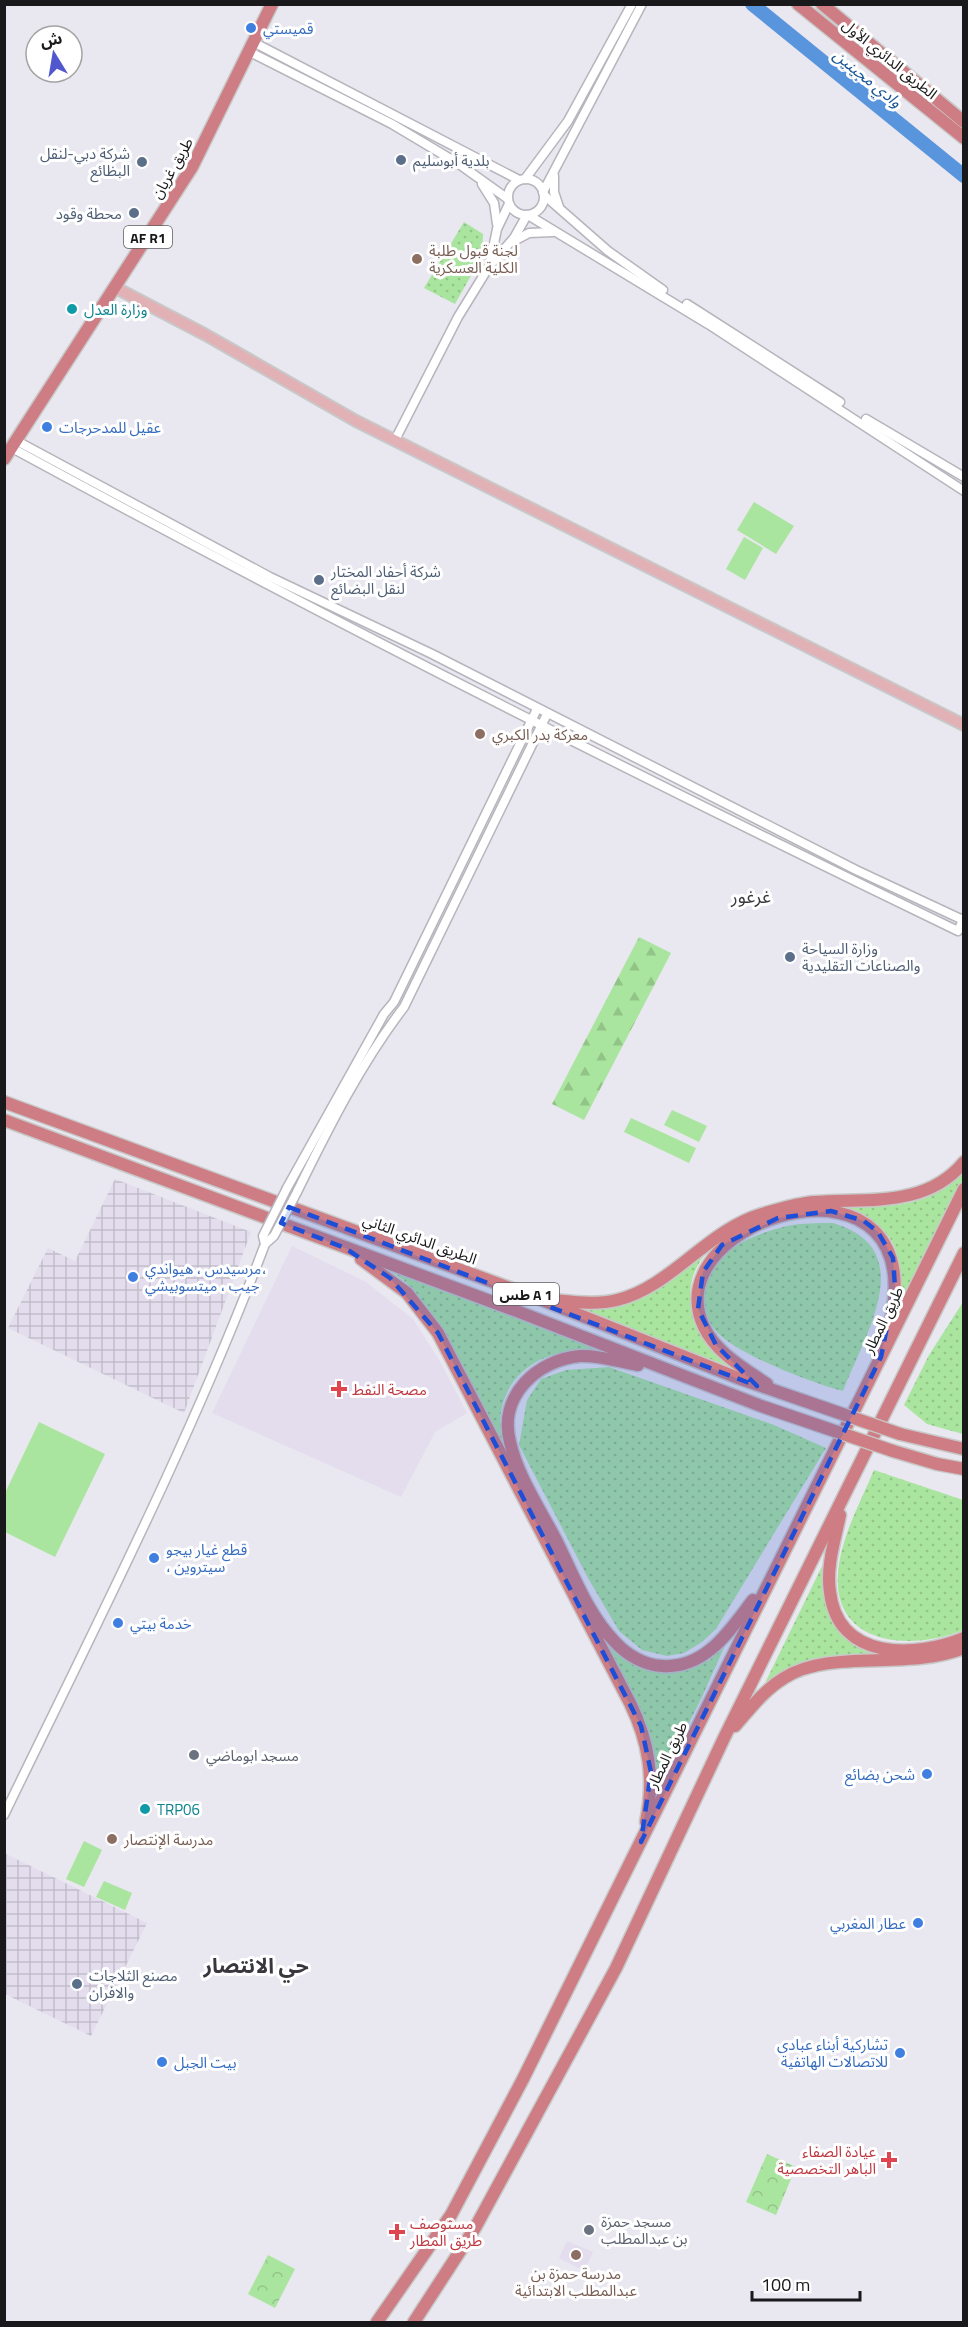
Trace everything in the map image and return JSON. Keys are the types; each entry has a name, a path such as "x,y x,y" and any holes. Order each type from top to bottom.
{"highway":[{"name":"طريق غريان","path":"4,459 192,167 272,4"},
{"name":"الطريق الدائري الأول","path":"798,4 963,138"},
{"name":"الطريق الدائري الأول","path":"822,4 963,122"},
{"name":"الطريق الدائري الثاني","path":"4,1100 537,1298 781,1394 900,1434 963,1449"},
{"name":"طس A 1","path":"4,1120 667,1370 817,1425 937,1464"},
{"path":"537,1298 586,1303 619,1300 646,1288 720,1233 754,1217 812,1202 905,1198 937,1185 963,1162"},
{"name":"طريق المطار","path":"377,2322 451,2215 523,2079 963,1189"},
{"path":"781,1394 728,1357 716,1345 704,1328 698,1309 699,1283 709,1260 722,1245 758,1224 796,1214 831,1211 864,1221 878,1232 893,1258 895,1273 892,1318 881,1357"},
{"path":"345,1248 407,1293 438,1333 630,1703 641,1726 651,1772 648,1811 641,1842"},
{"path":"414,2322 475,2228 616,1968 724,1738 963,1253"},
{"path":"952,1278 963,1264"},
{"path":"667,1370 582,1356 545,1366 529,1376 518,1390 511,1405 508,1426 509,1440 521,1473 603,1628 627,1653 642,1661 672,1666 701,1657 730,1631 769,1580"},
{"path":"937,1464 963,1469"},
{"path":"937,1464 963,1474"},
{"path":"844,1496 829,1579 830,1595 841,1622 862,1642 886,1650 927,1649 963,1638"},
{"path":"724,1738 764,1693 784,1678 803,1669 826,1663 915,1660 963,1648"}],"main road":[{"path":"116,288 395,440 963,725"}],"street":[{"path":"490,266 497,229 508,201 510,188 522,180 568,121 632,4"},
{"path":"395,440 458,316 490,266 528,215 538,210 543,193 563,151 642,4"},
{"path":"250,47 392,124 478,178 508,201 516,212 528,215 708,324 963,491"},
{"path":"250,47 522,180 536,182 543,193 608,251 664,291 963,477"},
{"path":"554,172 554,192 559,207"},
{"path":"478,178 494,203 497,229"},
{"path":"508,244 529,233 557,232"},
{"path":"14,445 270,577 432,654 808,846 963,919 958,931 693,801 172,536 14,445"},
{"path":"265,1244 263,1236 287,1188 384,1014 394,1002 537,709"},
{"path":"4,1815 69,1684 215,1373 265,1244 274,1236 359,1078 404,1007 467,872 547,714"},
{"path":"693,801 698,791"},
{"path":"804,856 808,846"},
{"path":"458,868 467,872"},
{"path":"444,898 453,902"}],"highlighted area":[{"path":"289,1207 757,1386 716,1345 698,1309 703,1272 722,1245 778,1218 831,1211 864,1221 878,1232 893,1258 895,1287 881,1357 641,1842 651,1772 641,1726 438,1333 390,1278 345,1248 281,1223"}],"shaded area":[{"path":"115,1179 251,1232 184,1413 8,1328 48,1248 75,1261"},
{"name":"مصحة النفط","path":"292,1246 366,1282 413,1319 442,1365 467,1413 435,1432 401,1497 212,1413"},
{"path":"4,1853 147,1923 91,2036 5,1994"},
{"name":"مدرسة حمزة بن عبدالمطلب الابتدائية","path":"567,2241 593,2252 584,2271 559,2258"}],"green space":[{"path":"464,222 483,234 482,256 455,304 424,288"},
{"path":"754,502 794,526 776,554 737,530"},
{"path":"744,537 763,548 745,580 726,569"},
{"path":"639,937 671,953 584,1120 552,1104"},
{"path":"672,1110 707,1126 699,1142 664,1125"},
{"path":"631,1118 696,1148 689,1163 624,1132"},
{"path":"963,1170 963,1180 897,1312 899,1269 895,1248 883,1230 846,1208 895,1205 925,1198 939,1192"},
{"path":"833,1223 860,1235 875,1252 881,1273 873,1320 843,1391 814,1382 741,1350 718,1333 706,1313 704,1302 708,1280 713,1270 728,1252 741,1243 787,1226"},
{"path":"709,1249 697,1267 691,1284 691,1300 695,1315 704,1330 714,1344 741,1371 568,1305 609,1305"},
{"path":"387,1268 610,1353 575,1350 558,1353 527,1368 506,1394 501,1412 505,1453 421,1304 407,1283"},
{"path":"963,1302 963,1434 927,1424 904,1405 929,1355"},
{"path":"609,1367 774,1425 826,1448 716,1629 702,1642 684,1653 667,1656 642,1650 619,1631 588,1578 519,1445 527,1400 541,1379 566,1370"},
{"path":"39,1422 105,1454 55,1557 5,1532 5,1493"},
{"path":"874,1470 963,1500 963,1630 943,1637 900,1641 880,1637 862,1629 848,1616 840,1598 838,1573 840,1560 852,1520"},
{"path":"827,1556 843,1633 866,1650 893,1658 779,1676 764,1685"},
{"path":"597,1628 617,1651 681,1670 710,1660 726,1643 702,1697 659,1782"},
{"path":"84,1841 102,1850 84,1887 66,1879"},
{"path":"104,1881 132,1893 125,1910 96,1897"},
{"path":"767,2154 796,2167 776,2215 746,2202"},
{"path":"268,2255 295,2269 275,2308 248,2294"}],"waterway":[{"name":"وادي مجينين","path":"752,4 964,176"}],"place":[{"name":"قميستي","path":"251,28"},
{"name":"بلدية أبوسليم","path":"401,160"},
{"name":"شركة دبي-لنقل البظائع","path":"142,162"},
{"name":"محطة وقود","path":"134,213"},
{"name":"لجنة قبول طلبة الكلية العسكرية","path":"417,259"},
{"name":"وزارة العدل","path":"72,309"},
{"name":"عقيل للمدحرجات","path":"47,427"},
{"name":"شركة أحفاد المختار لنقل البضائع","path":"319,580"},
{"name":"معركة بدر الكبري","path":"480,734"},
{"name":"وزارة السياحة والصناعات التقليدية","path":"790,957"},
{"name":"مرسيدس ، هيواندي، جيب ، ميتسوبيشي","path":"133,1277"},
{"name":"مصحة النفط","path":"339,1389"},
{"name":"قطع غيار بيجو ، سيتروين","path":"154,1558"},
{"name":"خدمة بيتي","path":"118,1623"},
{"name":"مسجد ابوماضي","path":"194,1755"},
{"name":"شحن بضائع","path":"927,1774"},
{"name":"TRP06","path":"145,1809"},
{"name":"مدرسة الإنتصار","path":"112,1839"},
{"name":"عطار المغربي","path":"918,1923"},
{"name":"مصنع الثلاجات والافران","path":"77,1984"},
{"name":"تشاركية أبناء عبادي للاتصالات الهاتفية","path":"900,2053"},
{"name":"بيت الجبل","path":"162,2062"},
{"name":"عيادة الصفاء الباهر التخصصية","path":"889,2160"},
{"name":"مسجد حمزة بن عبدالمطلب","path":"589,2230"},
{"name":"مستوصف طريق المطار","path":"397,2232"},
{"name":"مدرسة حمزة بن عبدالمطلب الابتدائية","path":"576,2255"}],"district":[{"name":"غرغور","path":"751,896"},
{"name":"حي الانتصار","path":"256,1965"}]}
